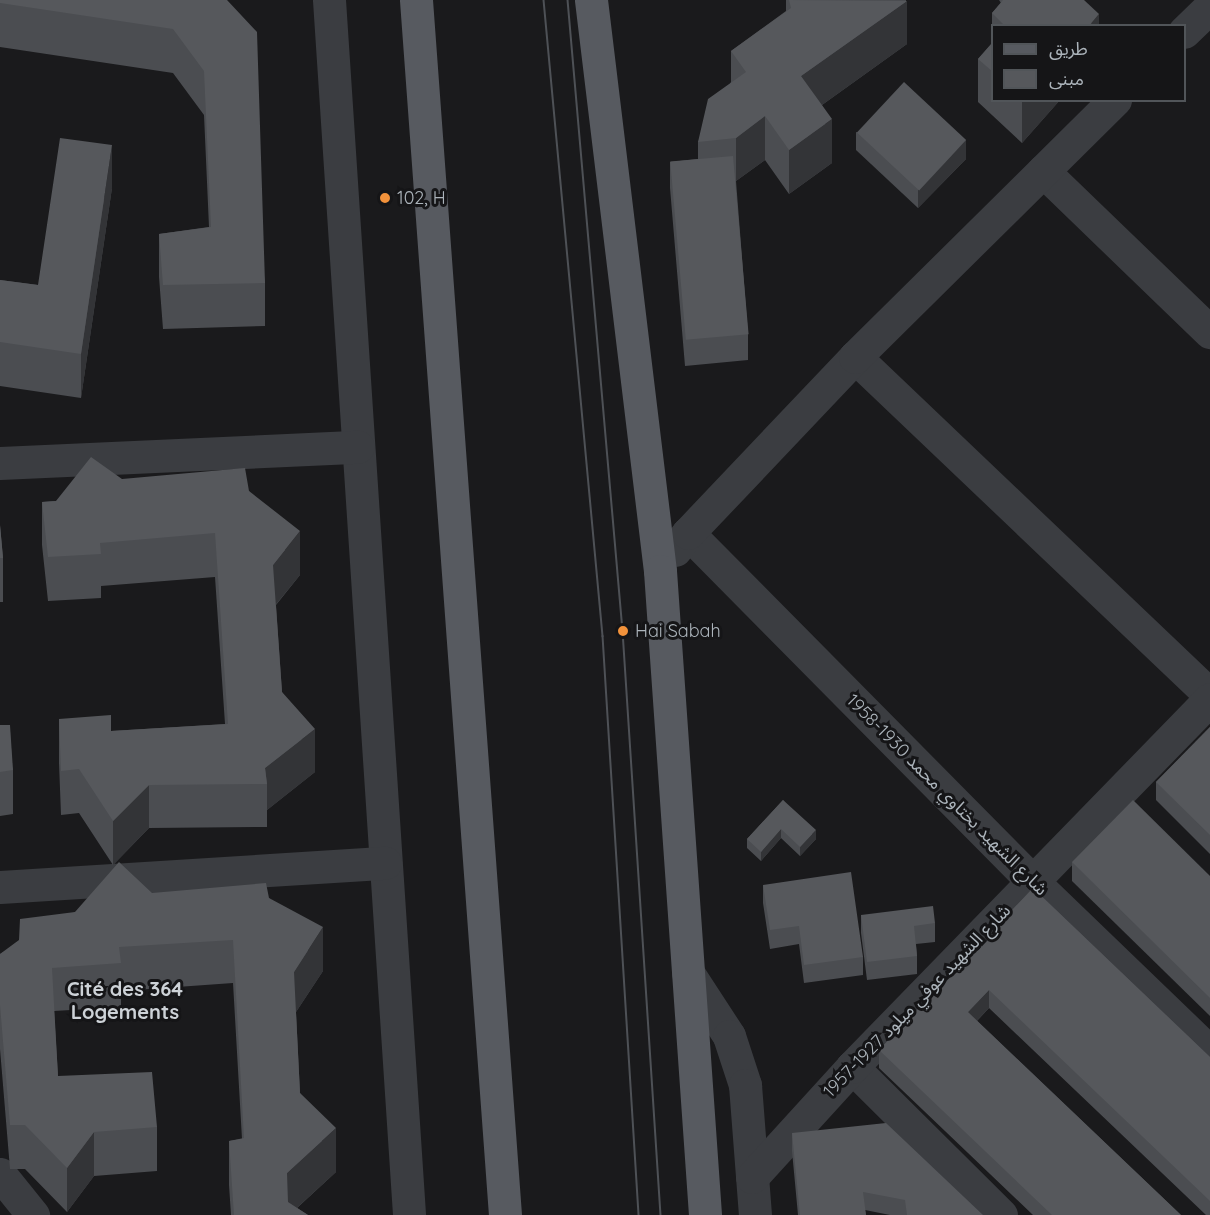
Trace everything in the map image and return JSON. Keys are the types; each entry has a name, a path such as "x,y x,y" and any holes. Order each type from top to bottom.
{"main road":[{"path":"417,0 506,1215"},
{"path":"591,0 660,571 705,1215"}],"street":[{"path":"329,0 409,1215"},
{"path":"1186,31 1210,7"},
{"path":"660,571 688,532 855,357 1113,102"},
{"path":"1043,171 1210,332"},
{"path":"855,357 1210,697"},
{"path":"0,463 358,447"},
{"name":"شارع الشهيد بختاوي محمد 1930-1958","path":"688,532 1032,882 1210,1052"},
{"name":"شارع الشهيد عوفي ميلود 1927-1957","path":"752,1177 852,1067 1210,697"},
{"path":"0,887 385,863"},
{"path":"688,973 729,1036 745,1084 754,1215"},
{"path":"852,1067 1001,1215"},
{"path":"0,1174 33,1215"}],"building":[{"path":"0,0 227,0 257,32 265,283 163,285 159,234 211,227 204,71 173,29 0,3"},
{"path":"789,0 907,1 801,76 832,119 789,150 765,116 736,138 698,142 708,99 746,72 731,51 791,8"},
{"path":"1003,0 1084,0 1099,14 1091,24 1003,24 992,13"},
{"path":"991,44 991,70 978,59"},
{"path":"904,82 966,140 919,190 857,132"},
{"path":"60,138 112,145 81,354 0,342 0,280 38,285"},
{"path":"733,156 749,334 686,340 670,161"},
{"path":"91,457 122,479 245,468 249,491 300,531 273,565 282,692 315,729 265,768 267,784 149,785 113,821 79,769 61,771 59,719 111,715 111,731 228,724 215,533 100,543 101,554 48,557 42,502 56,501"},
{"path":"0,525 3,558 0,558"},
{"path":"0,725 10,725 13,770 0,772"},
{"path":"1210,727 1210,835 1156,782"},
{"path":"783,800 816,830 800,847 781,829 761,852 747,839"},
{"path":"1133,800 1210,876 1210,998 1072,862"},
{"path":"119,862 152,893 266,883 269,898 323,927 294,972 300,1093 336,1128 287,1173 288,1202 308,1215 234,1215 229,1141 244,1138 233,940 119,947 121,963 52,968 58,1076 152,1072 157,1127 94,1132 67,1168 25,1125 10,1125 0,1005 0,954 19,940 20,919 75,912"},
{"path":"851,872 863,957 804,965 799,926 770,930 763,885"},
{"path":"1033,888 1210,1057 1210,1201 989,990 968,1012 1181,1215 1052,1215 879,1050"},
{"path":"933,906 935,923 914,926 917,956 867,962 861,915"},
{"path":"886,1123 983,1215 907,1215 905,1200 863,1192 866,1215 800,1215 792,1133"}],"tram line":[{"path":"544,0 603,636 639,1215"},
{"path":"568,0 623,631 661,1215"}],"place":[{"name":"102, H","path":"385,198"},
{"name":"Hai Sabah","path":"623,631"}],"district":[{"name":"Cité des 364 Logements","path":"125,1000"}]}
